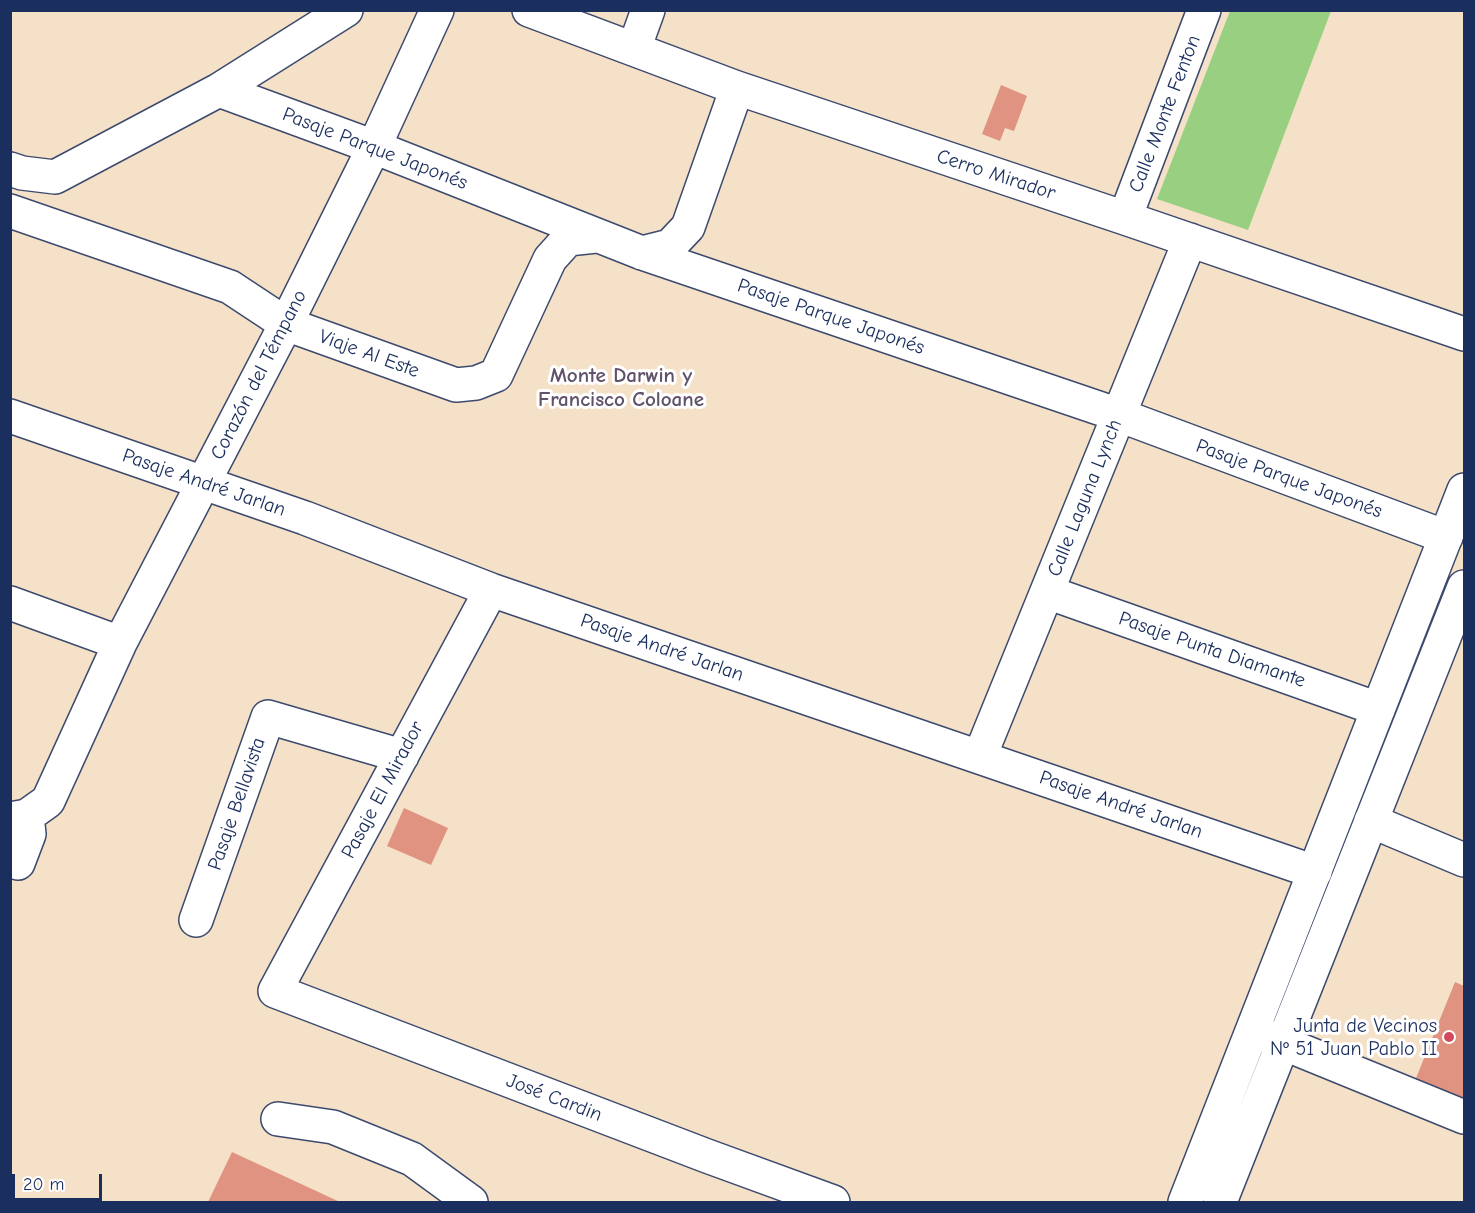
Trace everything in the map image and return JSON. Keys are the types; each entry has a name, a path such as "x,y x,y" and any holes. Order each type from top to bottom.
{"street":[{"path":"10,204 16,171 55,177 219,90 346,10"},
{"name":"Corazón del Témpano","path":"18,862 29,834 19,818 48,801 120,643 286,324 374,147 437,10"},
{"name":"Cerro Mirador","path":"529,10 737,88 1464,334"},
{"path":"634,49 648,10"},
{"name":"Calle Monte Fenton","path":"1125,218 1204,10"},
{"path":"642,253 670,246 688,227 737,88"},
{"name":"Pasaje Parque Japonés","path":"219,90 374,147 642,253 1119,415 1446,537"},
{"name":"Viaje Al Este","path":"10,211 230,286 286,324 456,385 476,383 496,375 550,259 568,239 596,236"},
{"name":"Calle Laguna Lynch","path":"980,756 1190,240"},
{"name":"Pasaje André Jarlan","path":"10,416 305,518 491,590 1316,872"},
{"path":"1185,1203 1464,490"},
{"name":"Pasaje El Mirador","path":"275,991 491,590"},
{"name":"Pasaje Punta Diamante","path":"1047,592 1378,709"},
{"path":"10,603 120,643"},
{"path":"1220,1203 1371,821 1462,603"},
{"name":"Pasaje Bellavista","path":"196,920 268,717 402,756"},
{"path":"1371,821 1464,860"},
{"name":"José Cardin","path":"275,991 833,1203"},
{"path":"1253,1031 1464,1117"},
{"path":"278,1119 333,1127 412,1159 471,1203"}],"green space":[{"path":"1230,11 1331,11 1248,230 1157,199"}],"building":[{"path":"1001,85 1027,96 1014,131 1005,128 1000,141 982,134"},
{"path":"404,808 448,828 431,865 387,846"},
{"name":"Junta de Vecinos Nº 51 Juan Pablo II","path":"1455,982 1464,986 1464,1111 1412,1088"},
{"path":"232,1152 340,1202 208,1202"}],"place":[{"name":"Junta de Vecinos Nº 51 Juan Pablo II","path":"1449,1037"}],"district":[{"name":"Monte Darwin y Francisco Coloane","path":"621,388"}]}
